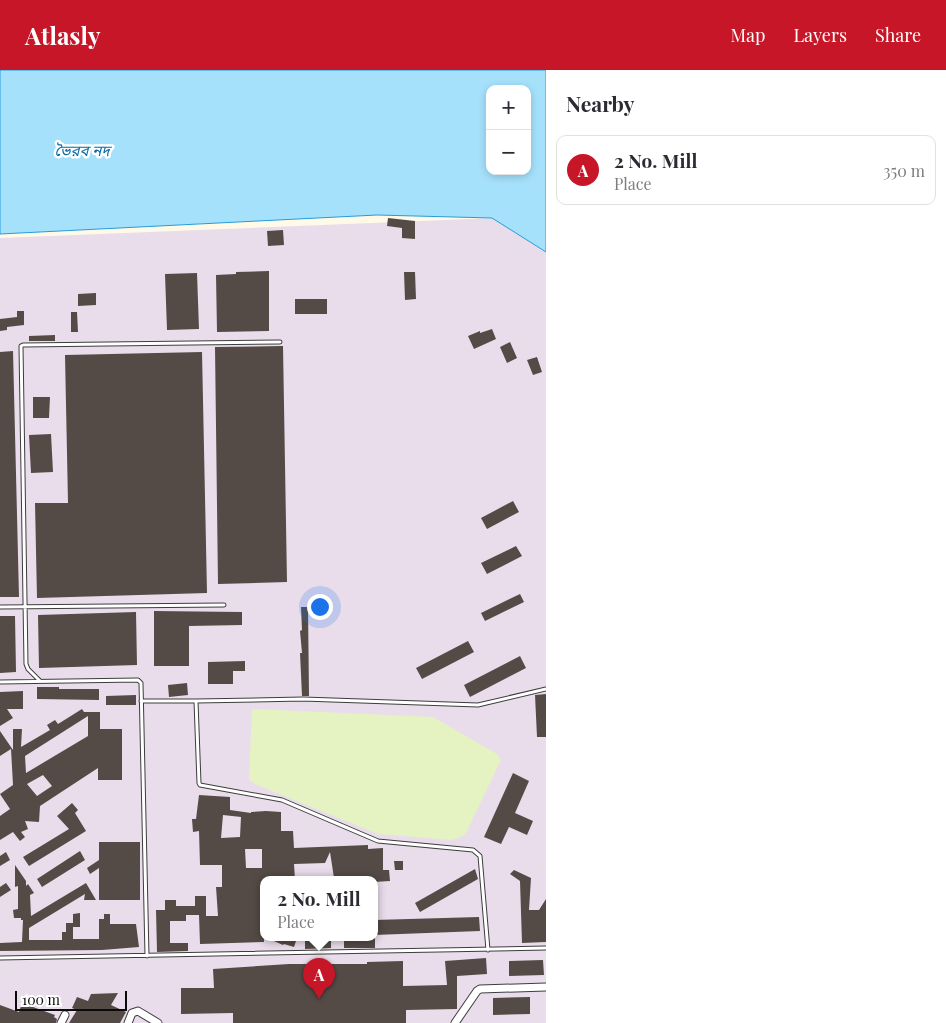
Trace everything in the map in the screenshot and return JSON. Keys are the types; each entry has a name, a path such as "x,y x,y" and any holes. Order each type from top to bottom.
{"street":[{"path":"455,1023 476,991 480,989 546,987"},
{"path":"128,1023 132,1013 138,1011 158,1023"},
{"path":"61,1023 65,1014"}],"lane":[{"path":"40,681 28,669 26,664 21,346 280,342"},
{"path":"0,607 224,606"},
{"path":"0,682 138,680 141,683 147,956"},
{"path":"141,701 303,699 478,705 546,689"},
{"path":"196,701 200,785 282,800 378,841 473,850 477,852 480,856 488,950"},
{"path":"0,958 546,948"}],"shaded area":[{"path":"495,218 546,251 546,1023 0,1023 0,238"}],"green space":[{"path":"252,709 433,717 497,754 501,760 465,835 452,840 378,834 255,784 249,779"}],"water":[{"name":"ভৈরব নদ","path":"0,70 546,70 546,252 492,218 377,215 0,234"}],"building":[{"path":"388,218 415,221 415,239 402,238 402,228 387,226"},
{"path":"283,230 284,245 268,246 267,231"},
{"path":"269,271 269,331 217,332 216,275"},
{"path":"404,272 415,272 416,299 405,300"},
{"path":"197,273 199,329 167,330 165,274"},
{"path":"96,293 96,305 78,306 78,294"},
{"path":"295,299 327,299 327,314 295,314"},
{"path":"17,311 24,311 24,325 7,327 7,330 0,331 0,319 17,317"},
{"path":"71,312 77,312 78,332 71,332"},
{"path":"492,329 496,339 474,349 468,336"},
{"path":"55,335 55,341 29,341 29,336"},
{"path":"510,342 517,358 507,363 500,347"},
{"path":"283,346 287,582 218,584 215,347"},
{"path":"13,351 19,597 0,597 0,352"},
{"path":"202,352 207,593 37,598 35,503 68,503 65,355"},
{"path":"537,357 542,372 533,375 527,360"},
{"path":"33,397 50,397 49,418 33,418"},
{"path":"51,434 53,472 31,473 29,435"},
{"path":"513,501 519,512 487,529 481,518"},
{"path":"516,546 522,556 487,574 481,563"},
{"path":"520,594 524,602 485,621 481,613"},
{"path":"301,607 308,607 309,696 302,696 300,653 302,653 300,631 302,630"},
{"path":"154,611 242,612 242,625 189,626 189,666 154,666"},
{"path":"136,612 137,665 39,668 38,615"},
{"path":"0,616 15,616 16,672 0,673"},
{"path":"468,641 474,652 422,679 416,668"},
{"path":"520,656 526,668 470,697 464,685"},
{"path":"245,661 245,671 233,671 233,684 208,684 208,662"},
{"path":"187,683 188,695 169,697 168,685"},
{"path":"37,687 99,689 99,700 37,699"},
{"path":"23,691 23,709 7,709 13,718 0,726 0,692"},
{"path":"546,694 546,737 537,737 535,695"},
{"path":"136,695 136,705 106,705 106,696"},
{"path":"82,709 84,712 100,712 100,729 122,729 122,780 98,780 98,768 40,806 39,822 25,821 28,829 21,832 25,837 20,841 13,832 0,840 0,816 10,809 0,794 13,785 11,749 0,756 0,731 13,750 13,729 22,729 21,747 50,730 47,725 55,720 58,724","holes":["88,716 88,736 26,773 25,756","43,775 52,786 37,796 27,784"]},
{"path":"513,773 529,781 515,813 533,821 527,835 509,827 501,844 484,837"},
{"path":"199,795 230,797 230,810 251,813 281,812 281,831 293,831 294,848 368,845 368,849 383,848 383,870 389,870 390,881 378,882 378,876 334,876 330,852 325,863 294,864 295,876 260,876 260,941 264,942 200,944 199,915 186,915 186,921 170,921 170,943 188,943 188,951 157,952 156,910 165,910 165,900 176,900 176,906 195,906 195,896 206,896 206,916 218,916 216,887 222,887 222,865 200,865 199,831 193,832 192,819 196,819","holes":["223,815 241,817 240,837 221,838","245,849 262,849 262,868 246,868"]},
{"path":"72,803 78,810 75,813 86,831 29,866 23,857 69,829 57,816"},
{"path":"99,842 140,842 140,900 99,900 99,868 90,874 87,868 99,860"},
{"path":"80,851 85,860 42,887 37,879"},
{"path":"6,852 10,860 0,866 0,856"},
{"path":"394,861 403,861 403,870 395,870"},
{"path":"15,865 26,881 26,886 28,884 34,893 30,895 31,916 86,883 96,900 84,900 85,894 29,928 29,940 62,940 62,932 66,932 66,923 73,923 73,939 99,939 99,919 104,919 104,914 110,914 110,924 136,924 139,947 102,950 0,951 0,943 22,942 23,920 21,918 14,918 13,910 18,909 18,886 15,887"},
{"path":"475,869 478,879 420,912 415,903"},
{"path":"514,870 531,878 529,910 539,910 546,899 546,942 522,943 520,881 510,874"},
{"path":"6,883 11,890 0,897 0,887"},
{"path":"80,913 80,927 73,927 73,914"},
{"path":"479,917 480,931 378,935 378,920"},
{"path":"274,941 296,941 294,947"},
{"path":"305,941 331,941 331,948 305,949"},
{"path":"344,941 375,941 375,948 344,948"},
{"path":"486,958 487,974 457,976 457,1009 406,1010 406,1023 233,1023 233,1013 181,1014 181,988 214,988 213,969 289,964 367,964 367,962 403,961 403,986 447,985 445,961"},
{"path":"543,960 544,975 509,976 509,961"},
{"path":"118,993 111,1005 126,1012 120,1023 69,1023 77,1010 72,1008 77,997 88,1001 91,994"},
{"path":"530,997 530,1014 493,1015 493,998"},
{"path":"22,1003 55,1015 56,1023 0,1023 0,1005 19,1012"}],"place":[{"name":"2 No. Mill","path":"319,999"}]}
